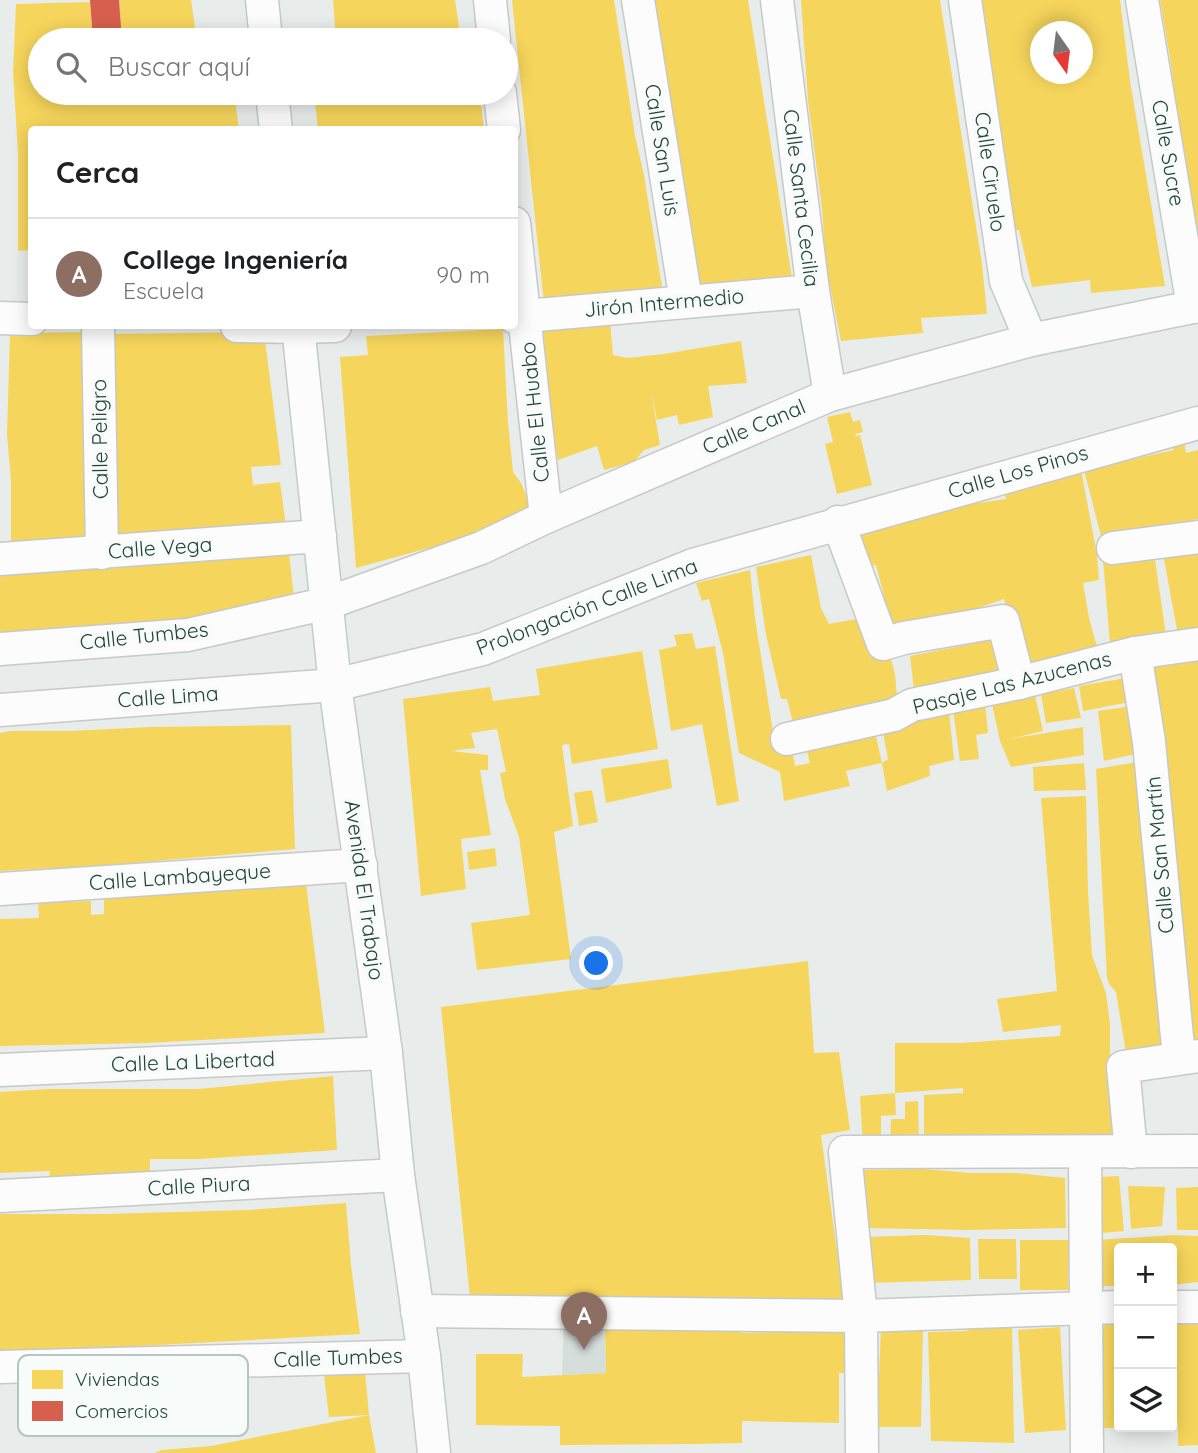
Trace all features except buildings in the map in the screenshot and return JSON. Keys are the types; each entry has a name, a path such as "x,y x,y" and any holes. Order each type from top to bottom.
{"street":[{"path":"262,0 265,28"},
{"path":"490,0 493,28"},
{"name":"Calle San Luis","path":"638,0 687,301"},
{"name":"Calle Santa Cecilia","path":"777,0 813,291 830,395"},
{"name":"Calle Ciruelo","path":"965,0 1006,281 1031,340"},
{"name":"Calle Sucre","path":"1142,0 1196,306"},
{"path":"273,105 276,126"},
{"path":"501,105 504,126"},
{"name":"Calle El Huabo","path":"518,285 546,517"},
{"name":"Jirón Intermedio","path":"520,316 813,291"},
{"name":"Calle Canal","path":"328,603 481,548 546,517 830,395 1031,340 1196,306"},
{"path":"0,318 28,319"},
{"name":"Calle Peligro","path":"98,329 102,552"},
{"name":"Avenida El Trabajo","path":"298,329 335,685 386,1054 398,1175 424,1356 434,1453"},
{"name":"Calle Los Pinos","path":"838,522 1198,423"},
{"path":"838,522 883,644 1003,621 1019,683"},
{"name":"Prolongación Calle Lima","path":"335,685 483,649 693,565 838,522"},
{"name":"Calle Vega","path":"0,559 320,536"},
{"path":"1113,548 1198,537"},
{"name":"Calle Tumbes","path":"0,649 188,635 328,603"},
{"name":"Pasaje Las Azucenas","path":"787,739 894,716 912,705 1019,683 1135,653 1198,643"},
{"name":"Calle San Martín","path":"1135,653 1149,742 1188,1057"},
{"name":"Calle Lima","path":"0,710 335,685"},
{"name":"Calle Lambayeque","path":"0,889 361,865"},
{"name":"Calle La Libertad","path":"0,1070 386,1054"},
{"path":"1131,1152 1123,1067 1188,1057"},
{"path":"862,1453 861,1316 845,1152 1198,1151"},
{"path":"1085,1152 1087,1453"},
{"name":"Calle Piura","path":"0,1196 398,1175"},
{"path":"417,1311 861,1316 1114,1307"},
{"path":"1177,1307 1198,1307"},
{"name":"Calle Tumbes","path":"248,1361 424,1356"},
{"name":"Calle Tumbes","path":"0,1367 18,1367"}],"shaded area":[{"path":"564,1319 604,1320 606,1373 562,1375"}],"place":[{"name":"College Ingeniería","path":"584,1350"}]}
